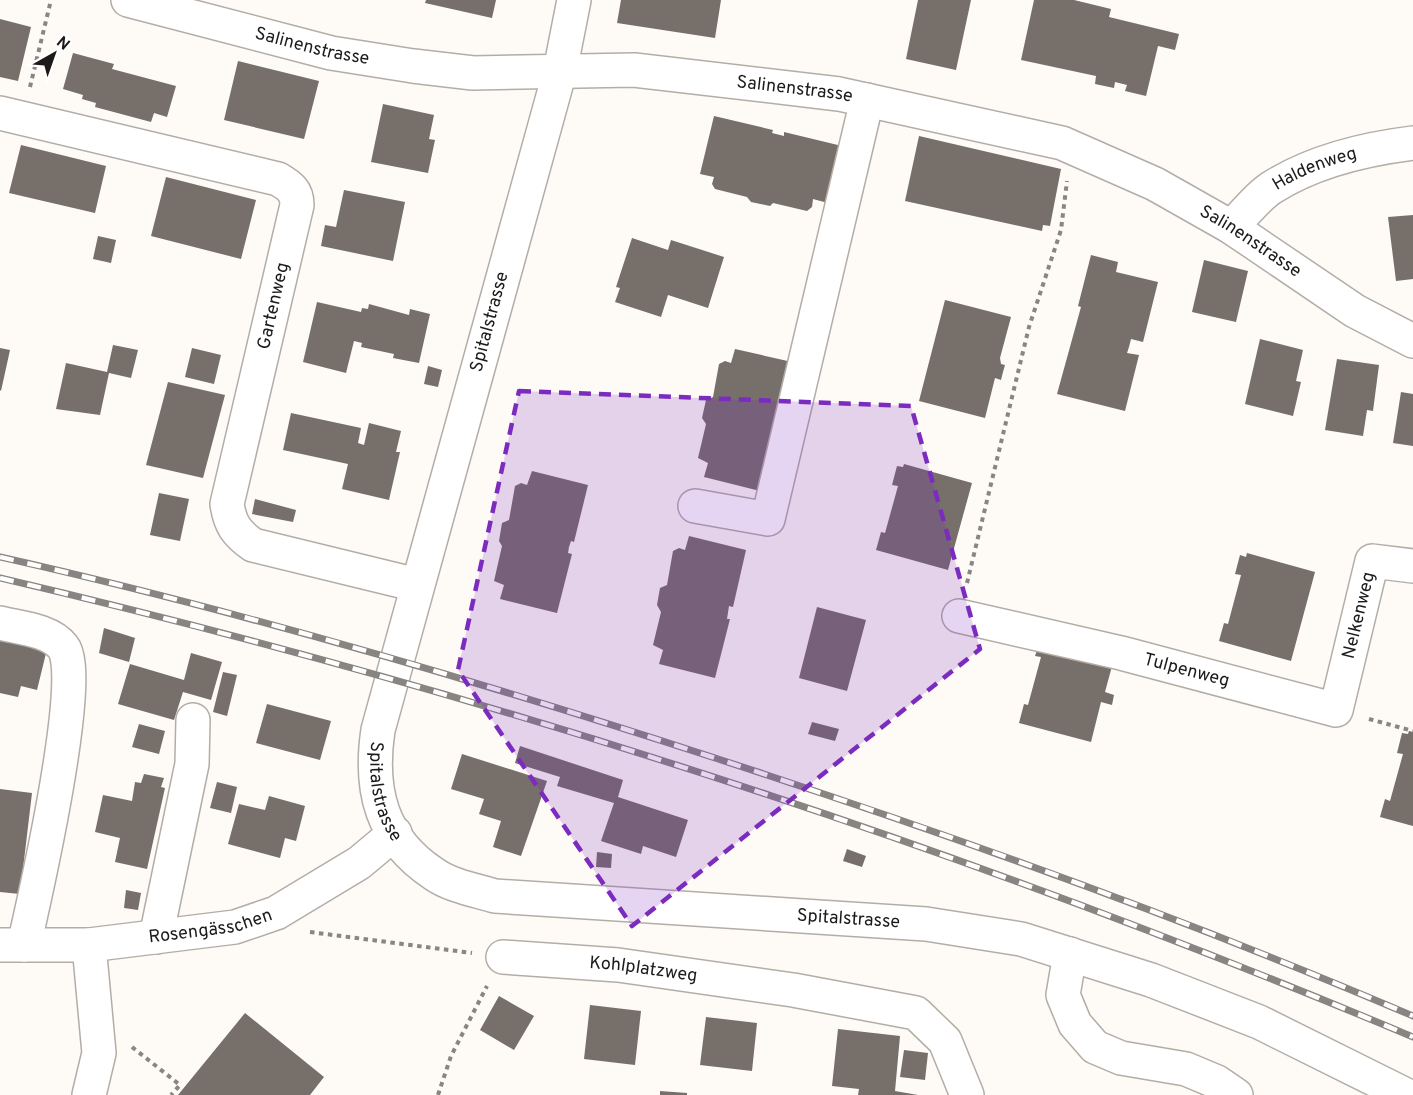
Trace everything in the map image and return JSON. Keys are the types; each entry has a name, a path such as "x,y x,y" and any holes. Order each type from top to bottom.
{"street":[{"name":"Salinenstrasse","path":"128,0 343,55 473,73 634,70 839,94 1071,146 1155,184 1231,227 1355,311 1413,341"},
{"name":"Spitalstrasse","path":"574,0 560,71 378,730 374,774 380,808 410,855 435,875 459,886 495,896 926,924 1022,939 1151,980 1259,1022 1406,1095"},
{"path":"695,506 768,519 867,100"},
{"name":"Gartenweg","path":"11,115 278,179 290,186 297,195 297,206 227,504 229,521 239,535 253,545 417,585"},
{"name":"Haldenweg","path":"1231,227 1270,189 1331,160 1377,148 1413,143"},
{"name":"Nelkenweg","path":"1336,711 1372,561 1413,566"},
{"name":"Tulpenweg","path":"959,616 1121,653 1336,711"},
{"path":"0,623 42,633 57,642 63,647 70,666 57,787 12,945"},
{"path":"156,937 192,764 193,720"},
{"name":"Rosengässchen","path":"12,945 89,945 235,927 276,913 359,863 395,833"},
{"path":"89,945 99,1053 89,1095"},
{"path":"1070,954 1063,996 1075,1024 1095,1047 1121,1058 1186,1070 1217,1082 1236,1095"},
{"name":"Kohlplatzweg","path":"503,957 630,967 793,990 916,1013 945,1041 967,1095"}],"path":[{"path":"11,115 51,0"},
{"path":"959,616 1029,327 1061,230 1071,146"},
{"path":"1336,711 1413,731"},
{"path":"276,913 300,931 503,957 451,1056 438,1095"},
{"path":"97,1019 180,1085 171,1095"}],"highlighted area":[{"path":"519,391 911,406 980,649 632,926 458,670"}],"building":[{"path":"426,0 496,0 492,18 425,3"},
{"path":"621,0 721,0 715,38 617,23"},
{"path":"918,0 971,0 956,70 906,59"},
{"path":"1034,0 1074,0 1111,9 1109,17 1179,34 1175,50 1158,46 1146,96 1125,91 1127,85 1115,82 1114,88 1095,84 1096,76 1021,60"},
{"path":"0,19 31,27 18,81 0,77"},
{"path":"73,53 114,64 112,69 176,86 167,117 154,113 151,122 95,107 96,103 82,99 83,95 63,89"},
{"path":"238,61 319,81 304,139 224,120"},
{"path":"383,104 434,115 429,139 435,140 428,173 371,162"},
{"path":"714,116 773,130 772,133 784,136 784,132 842,146 828,203 813,199 812,207 807,211 773,203 770,206 751,202 747,197 715,189 712,184 714,177 700,174"},
{"path":"919,136 1061,169 1050,226 1043,225 1042,231 905,201"},
{"path":"21,145 106,166 95,213 9,193"},
{"path":"166,177 256,200 241,259 151,236"},
{"path":"344,190 405,202 393,261 321,246 325,225 336,227"},
{"path":"1413,215 1413,279 1396,281 1388,217"},
{"path":"98,236 116,240 111,263 93,259"},
{"path":"632,238 668,250 671,240 724,257 708,308 668,295 661,317 615,302 620,288 616,287"},
{"path":"1091,255 1118,262 1116,272 1158,282 1143,342 1131,339 1127,353 1139,355 1125,411 1057,394 1081,307 1078,306"},
{"path":"1204,260 1248,271 1236,322 1192,312"},
{"path":"945,300 1011,317 1000,358 1001,364 1005,365 1001,380 995,378 985,418 919,401"},
{"path":"317,302 361,312 362,308 368,309 369,304 409,315 410,309 430,314 419,363 393,358 394,354 361,347 362,343 354,341 346,373 303,362"},
{"path":"1260,339 1303,350 1296,381 1301,382 1293,416 1245,404"},
{"path":"113,345 138,350 131,378 109,373 100,415 56,409 66,363 107,372"},
{"path":"0,348 10,350 1,391 0,390"},
{"path":"192,348 221,355 214,384 185,377"},
{"path":"735,349 792,362 778,419 775,418 772,431 775,432 760,491 704,477 708,463 698,458 706,424 702,418 706,400 713,397 719,364 725,361 731,363"},
{"path":"1337,359 1379,365 1373,411 1367,410 1363,436 1325,430"},
{"path":"428,366 442,370 438,387 424,384"},
{"path":"168,382 225,395 203,478 146,465"},
{"path":"1401,392 1413,394 1413,446 1393,443"},
{"path":"291,413 361,428 358,443 364,445 369,423 401,431 396,452 400,452 389,500 342,489 348,464 283,450"},
{"path":"904,464 972,483 948,570 876,550 881,532 885,533 898,486 892,485 897,466 903,467"},
{"path":"532,471 588,485 574,542 571,541 569,547 568,553 572,554 557,613 500,599 504,585 494,581 502,546 499,541 502,523 509,520 515,486 521,483 527,485"},
{"path":"159,493 189,499 180,541 150,535"},
{"path":"255,499 296,510 293,522 252,514"},
{"path":"689,536 746,550 733,607 729,606 727,619 730,619 715,678 659,664 663,650 653,645 661,612 657,605 660,588 667,585 673,551 679,548 685,550"},
{"path":"1247,553 1315,572 1291,661 1219,641 1224,623 1228,624 1241,575 1235,574 1240,555 1246,557"},
{"path":"817,607 866,620 847,691 799,678"},
{"path":"104,628 135,638 129,662 99,653"},
{"path":"0,629 49,641 37,690 21,686 18,697 0,693"},
{"path":"1041,638 1115,655 1105,692 1114,695 1112,705 1101,702 1091,742 1019,723 1024,704 1028,705 1041,657 1035,656"},
{"path":"191,653 222,662 211,700 183,692 174,720 118,704 130,664 184,680"},
{"path":"223,672 237,675 227,716 213,712"},
{"path":"267,704 331,721 320,760 256,743"},
{"path":"812,722 839,729 835,741 808,734"},
{"path":"139,724 165,731 159,754 132,747"},
{"path":"1409,731 1413,732 1413,826 1380,817 1385,799 1390,801 1403,754 1397,753 1402,733 1408,734"},
{"path":"520,746 623,780 618,797 688,820 676,857 643,846 641,854 601,841 614,803 557,786 560,777 515,763"},
{"path":"462,754 547,781 521,856 493,847 501,821 479,814 484,799 451,789"},
{"path":"144,774 164,778 161,787 165,788 147,869 115,862 120,838 95,832 103,795 132,801 135,782 141,783"},
{"path":"217,782 237,787 231,813 210,808"},
{"path":"0,789 32,793 20,894 0,892"},
{"path":"269,796 305,806 296,841 285,838 280,858 228,844 239,804 265,810"},
{"path":"847,849 866,856 862,867 843,861"},
{"path":"597,852 612,854 611,868 596,867"},
{"path":"126,890 141,893 138,910 124,908"},
{"path":"499,996 534,1016 514,1050 480,1030"},
{"path":"590,1005 641,1011 635,1065 584,1059"},
{"path":"245,1013 324,1077 310,1095 178,1095"},
{"path":"706,1017 757,1023 752,1071 700,1065"},
{"path":"838,1029 900,1036 895,1091 918,1095 858,1095 859,1089 832,1086"},
{"path":"904,1050 928,1053 925,1080 900,1077"},
{"path":"660,1091 687,1093 687,1095 660,1095"}],"railway":[{"path":"0,557 180,600 359,649 536,701 712,757 978,847 1153,911 1413,1016"},
{"path":"0,578 181,622 360,670 539,722 716,778 892,837 1067,900 1413,1037"}]}
